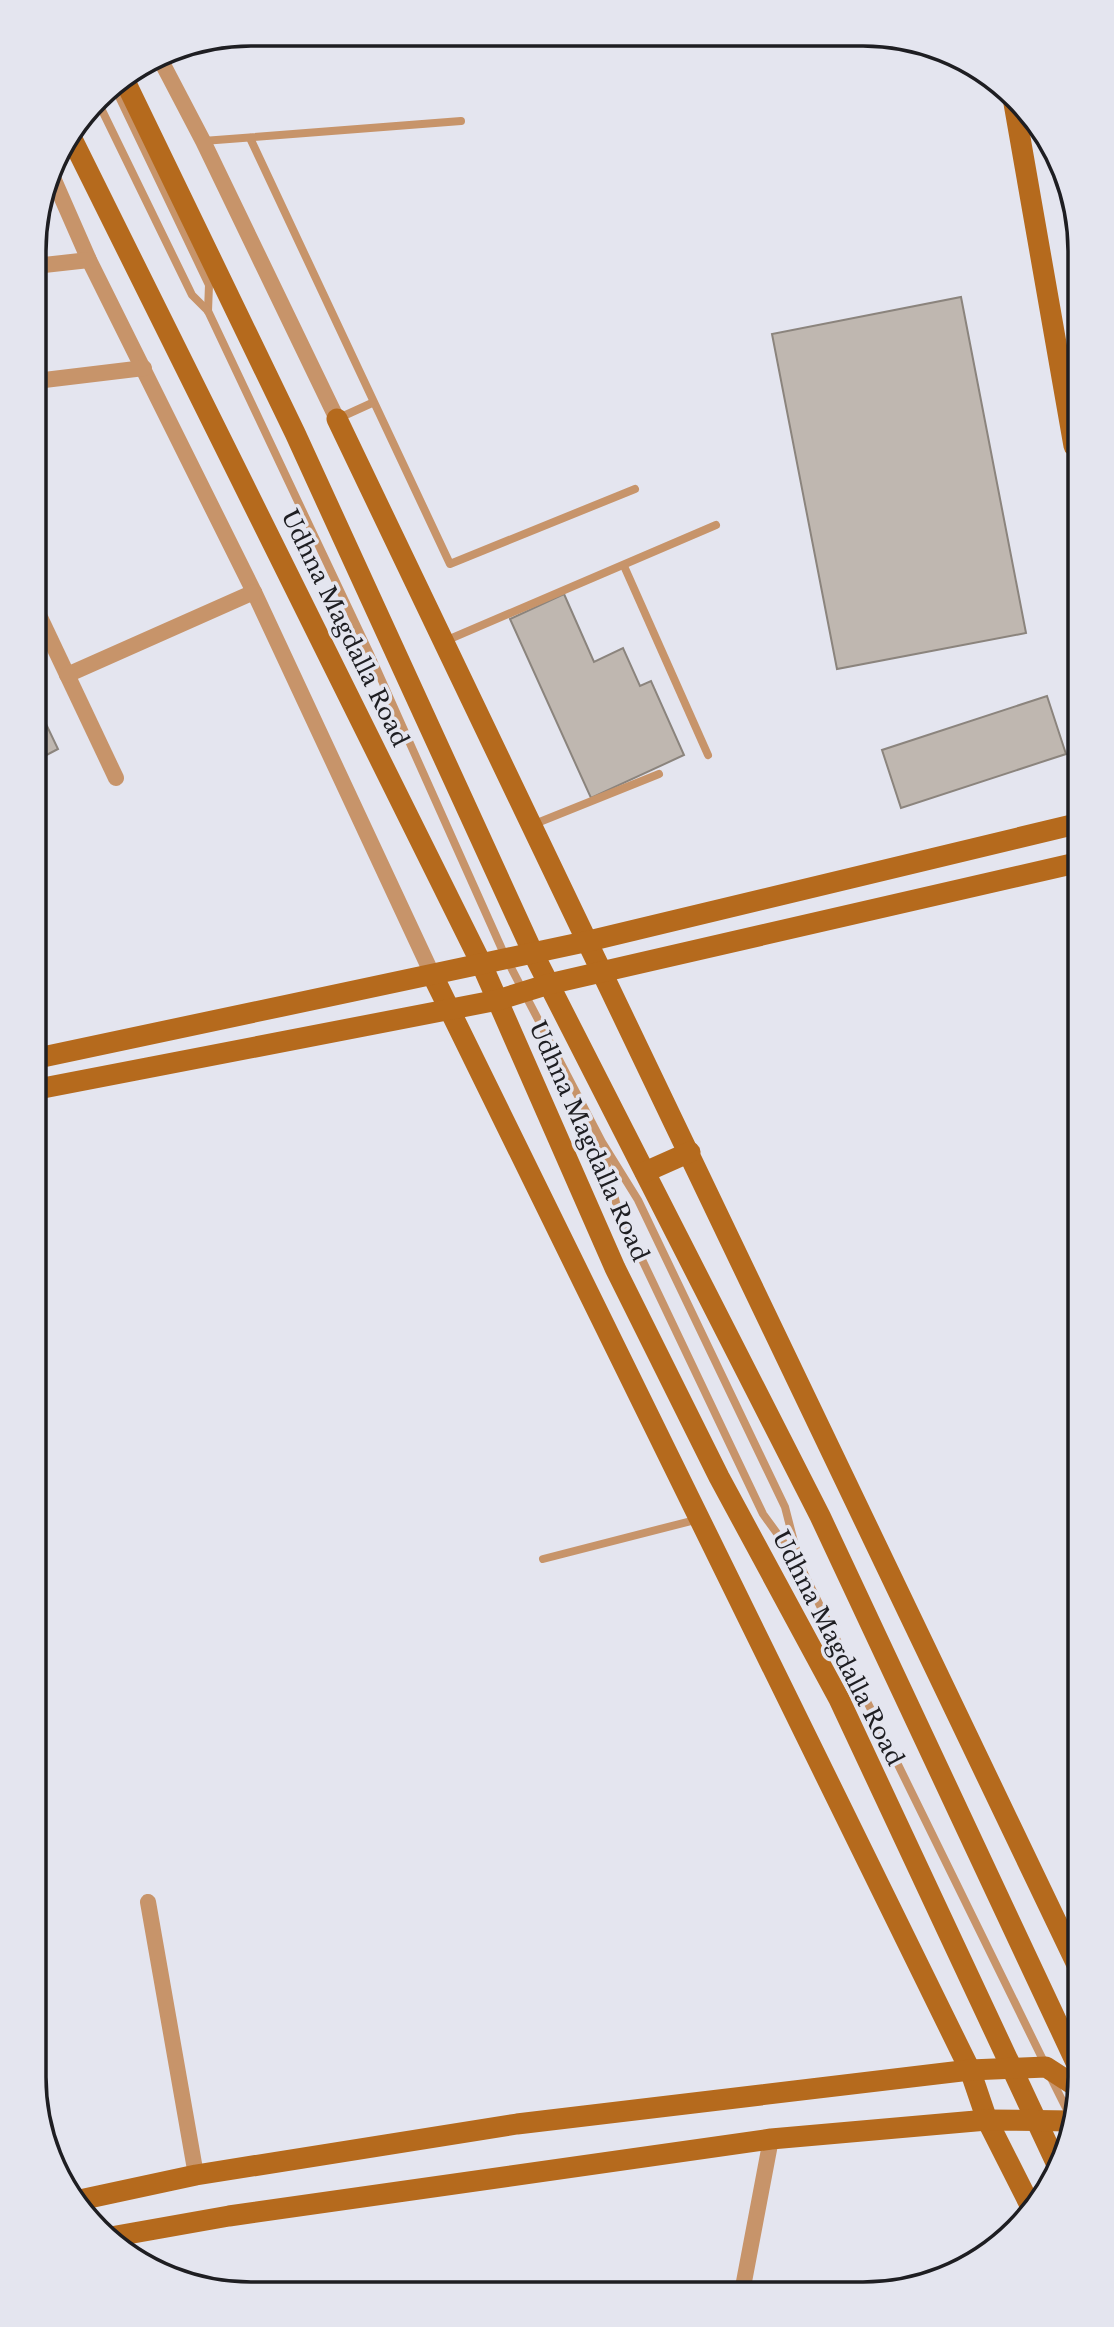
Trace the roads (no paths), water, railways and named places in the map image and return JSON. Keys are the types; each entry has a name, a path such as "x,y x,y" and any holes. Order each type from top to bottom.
{"street":[{"path":"163,65 203,141 445,641 1068,1946"},
{"name":"Udhna Magdalla Road","path":"128,87 295,433 533,953 820,1516 1068,2045"},
{"path":"1016,114 1068,390"},
{"name":"Udhna Magdalla Road","path":"75,145 482,965 615,1268 719,1477 839,1699 1052,2156"},
{"path":"56,187 89,260 254,592 433,976 702,1518 970,2070 987,2120 1027,2200"},
{"path":"46,265 89,260"},
{"path":"46,380 144,368"},
{"path":"67,675 254,592"},
{"path":"46,630 116,778"},
{"path":"46,1056 589,941 1068,826"},
{"path":"46,1086 498,1000 549,985 1068,865"},
{"path":"645,1172 690,1152"},
{"path":"148,1902 196,2175"},
{"path":"86,2199 196,2175 517,2124 970,2070 1046,2067 1068,2081"},
{"path":"121,2235 229,2216 771,2139 987,2120 1064,2121"},
{"path":"744,2282 771,2139"}],"lane":[{"path":"118,94 209,285 208,312"},
{"path":"102,109 192,295 208,312 370,654 507,959 602,1142 638,1200 785,1507 800,1565"},
{"path":"203,141 461,121"},
{"path":"250,138 372,403 450,564 635,489"},
{"path":"337,419 372,403"},
{"path":"445,641 716,524"},
{"path":"624,566 708,755"},
{"path":"532,825 659,775"},
{"path":"602,1142 617,1207 763,1514 800,1565 1066,2108"},
{"path":"543,1559 702,1518"}]}
